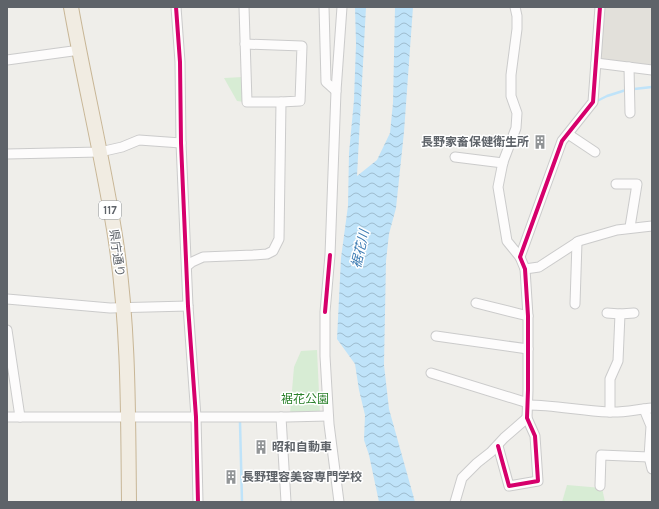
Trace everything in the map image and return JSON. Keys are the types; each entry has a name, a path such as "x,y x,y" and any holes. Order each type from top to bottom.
{"highway":[{"name":"県庁通り","path":"71,7 100,152 116,243 124,308 128,416 129,502"}],"street":[{"path":"176,7 180,62 181,143 186,266 196,417 198,502"},
{"path":"244,7 244,44 247,102 300,101 302,46 244,44"},
{"path":"324,7 326,82 336,91"},
{"path":"339,502 328,416 324,312 330,255 336,91 342,7"},
{"path":"498,446 509,486 538,481 535,436 527,418 528,316 525,269 520,257 507,241 498,187 503,163 514,133 517,113 511,96 517,29 515,7"},
{"path":"520,257 562,141 593,102 600,7"},
{"path":"7,60 80,50"},
{"path":"596,63 652,70"},
{"path":"629,67 630,113"},
{"path":"186,266 202,256 253,255 267,254 273,251 279,239 281,102"},
{"path":"568,134 595,152"},
{"path":"7,154 100,152 122,147 139,140 181,143"},
{"path":"460,155 503,163"},
{"path":"616,184 637,184 630,227"},
{"path":"525,269 539,267 578,242 630,227 652,226"},
{"path":"575,304 578,242"},
{"path":"7,298 110,308 188,306"},
{"path":"476,302 528,316"},
{"path":"607,313 634,313"},
{"path":"610,412 610,379 618,362 620,314"},
{"path":"7,330 20,416"},
{"path":"436,336 528,349"},
{"path":"431,373 528,404 610,412 648,408 651,426 652,469"},
{"path":"7,417 328,416"},
{"path":"281,417 286,502"},
{"path":"455,502 462,478 527,418"},
{"path":"600,486 601,455 651,451"}],"shaded area":[{"path":"604,7 652,7 652,66 604,61 601,57"}],"green space":[{"path":"243,77 244,102 237,101 224,78"},
{"name":"裾花公園","path":"317,350 320,414 290,414 294,367 301,351"},
{"path":"567,485 602,488 605,502 562,502"}],"water":[{"name":"裾花川","path":"355,7 366,7 357,176 377,160 390,133 393,103 395,7 413,7 404,132 396,208 389,234 386,261 384,365 389,409 415,502 379,502 369,455 364,440 365,415 355,364 337,339 341,258 348,206 349,153 354,100 356,44"}],"waterway":[{"path":"634,89 652,87"},
{"path":"597,101 626,90"},
{"path":"240,422 242,502"}],"cycle path":[{"path":"176,7 180,62 181,143 188,306 196,417 198,502"},
{"path":"498,446 509,486 538,481 535,436 527,418 528,316 525,269 520,257 562,141 593,102 600,7"},
{"path":"325,312 330,255"}],"place":[{"name":"長野家畜保健衛生所","path":"540,142"},
{"name":"昭和自動車","path":"261,447"},
{"name":"長野理容美容専門学校","path":"231,477"}]}
